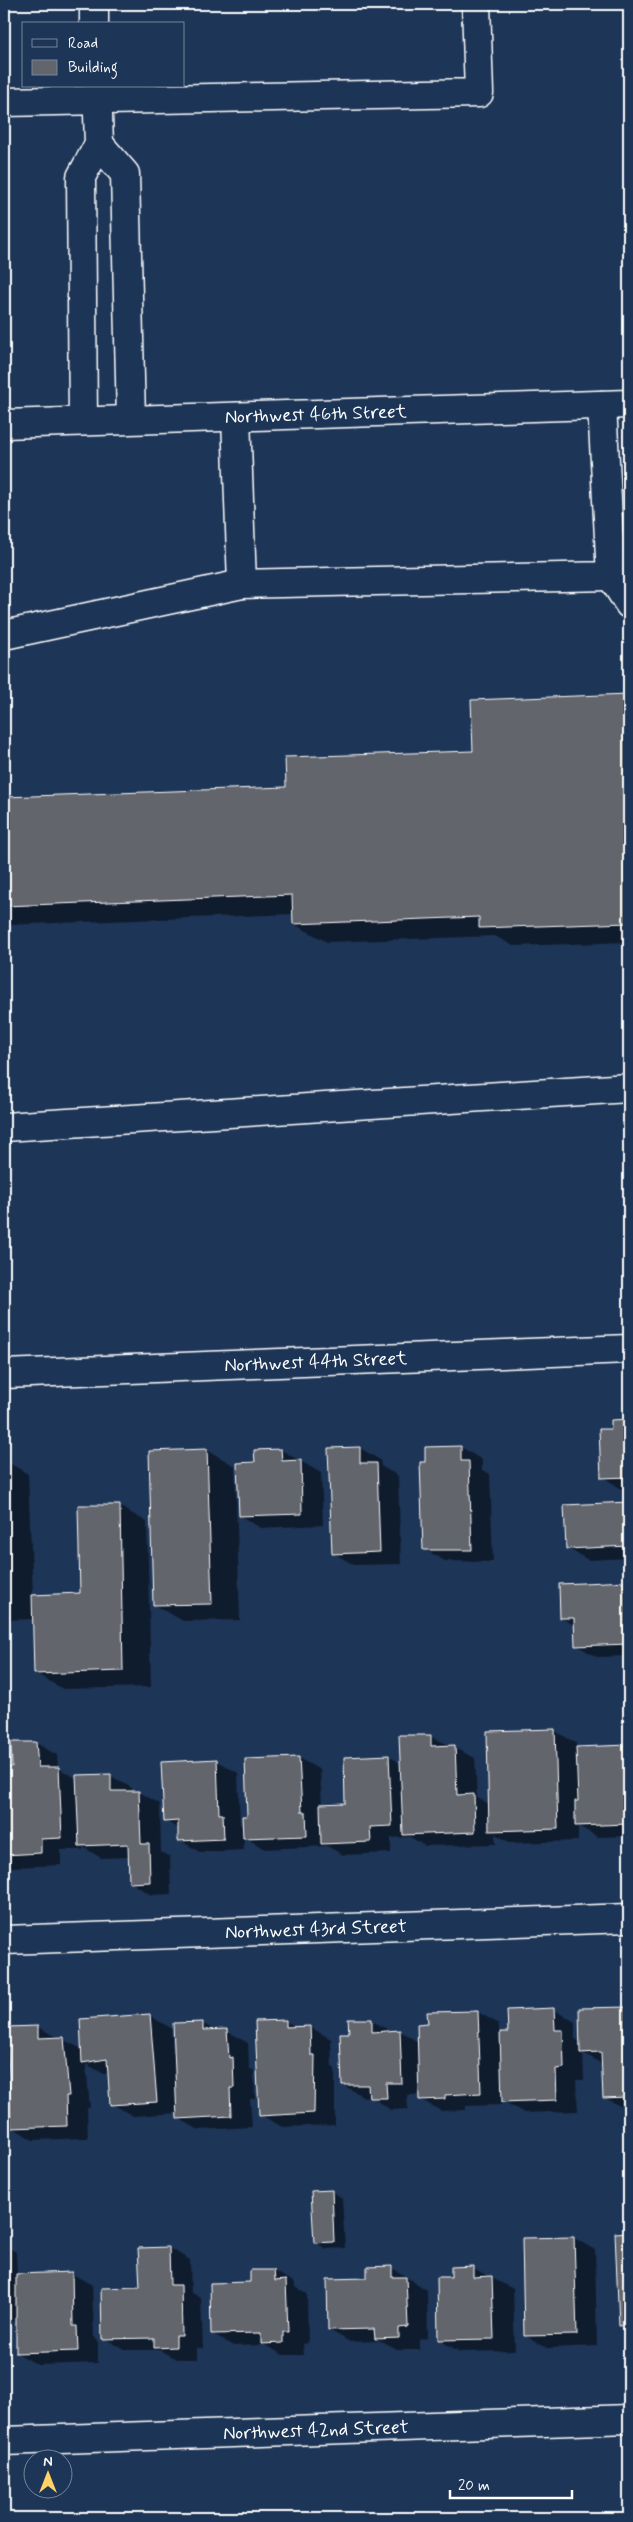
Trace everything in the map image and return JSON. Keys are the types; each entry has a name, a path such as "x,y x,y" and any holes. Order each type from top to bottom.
{"street":[{"path":"94,4 94,22"},
{"path":"4,102 97,93 479,93 476,4"},
{"path":"83,421 81,177 99,144 97,93"},
{"path":"99,144 125,174 131,419"},
{"name":"Northwest 46th Street","path":"4,424 629,404"},
{"path":"602,405 611,576 629,604"},
{"path":"236,416 242,584"},
{"path":"4,635 242,584 611,576"},
{"path":"4,1127 629,1088"},
{"name":"Northwest 44th Street","path":"4,1374 629,1349"},
{"name":"Northwest 43rd Street","path":"4,1940 629,1918"},
{"name":"Northwest 42nd Street","path":"4,2441 629,2419"}],"building":[{"path":"629,694 629,923 479,928 479,917 293,924 292,895 4,906 4,797 286,787 285,757 473,751 471,700"},
{"path":"629,1419 629,1477 601,1478 599,1429 611,1429 611,1420"},
{"path":"461,1446 461,1461 469,1461 472,1550 423,1550 420,1462 425,1462 425,1447"},
{"path":"360,1447 360,1463 377,1463 380,1552 332,1554 328,1448"},
{"path":"207,1449 212,1604 153,1605 149,1451"},
{"path":"281,1449 282,1461 301,1460 302,1514 239,1516 237,1463 255,1462 254,1450"},
{"path":"629,1502 629,1546 566,1549 564,1505"},
{"path":"78,1505 120,1505 123,1671 34,1674 32,1595 80,1593"},
{"path":"4,1537 6,1603 4,1604"},
{"path":"629,1581 629,1644 575,1646 574,1618 560,1618 559,1584"},
{"path":"555,1729 558,1829 489,1831 487,1731"},
{"path":"399,1735 431,1735 431,1746 455,1745 457,1795 474,1794 475,1832 403,1835"},
{"path":"11,1742 36,1742 38,1767 59,1767 62,1838 41,1839 41,1853 4,1855 4,1768 12,1767"},
{"path":"629,1745 629,1824 575,1826 575,1801 578,1801 576,1747"},
{"path":"389,1755 392,1826 370,1827 371,1842 321,1844 320,1804 345,1803 344,1757"},
{"path":"299,1757 302,1812 306,1812 307,1836 243,1838 242,1816 247,1816 245,1759"},
{"path":"217,1759 219,1814 223,1814 224,1839 178,1841 178,1821 164,1822 161,1762"},
{"path":"111,1774 111,1791 139,1791 141,1844 149,1844 150,1882 129,1883 128,1844 79,1846 76,1775"},
{"path":"629,2007 629,2097 603,2098 601,2052 580,2053 579,2008"},
{"path":"554,2008 555,2030 563,2030 564,2068 556,2069 557,2100 502,2102 500,2032 508,2032 507,2010"},
{"path":"478,2011 481,2093 445,2095 445,2099 419,2100 417,2024 428,2023 427,2012"},
{"path":"150,2014 157,2102 110,2105 107,2059 82,2063 80,2019"},
{"path":"348,2019 372,2019 372,2032 400,2030 402,2083 386,2083 387,2098 369,2098 368,2085 342,2085 340,2033 349,2033"},
{"path":"286,2020 286,2027 310,2026 311,2055 315,2055 314,2113 259,2116 255,2021"},
{"path":"203,2022 203,2030 227,2029 229,2058 233,2057 234,2088 230,2088 231,2116 177,2119 173,2023"},
{"path":"38,2026 38,2038 64,2037 69,2096 66,2096 67,2126 11,2128 7,2027"},
{"path":"332,2190 334,2242 314,2243 311,2191"},
{"path":"629,2232 629,2325 619,2326 615,2233"},
{"path":"574,2237 577,2335 524,2336 522,2238"},
{"path":"169,2247 170,2285 181,2285 182,2336 176,2336 176,2347 154,2348 154,2338 102,2339 101,2288 140,2287 138,2248"},
{"path":"392,2266 392,2277 406,2277 408,2327 399,2328 399,2338 375,2339 374,2329 328,2330 327,2279 367,2278 367,2267"},
{"path":"473,2266 473,2277 492,2276 494,2339 438,2340 437,2277 451,2277 451,2267"},
{"path":"250,2270 274,2270 275,2281 286,2280 288,2332 283,2332 283,2343 261,2344 261,2333 211,2334 210,2283 250,2282"},
{"path":"72,2272 73,2326 77,2326 78,2351 16,2353 16,2274"},
{"path":"578,2513 578,2518 520,2518 520,2515"}]}
